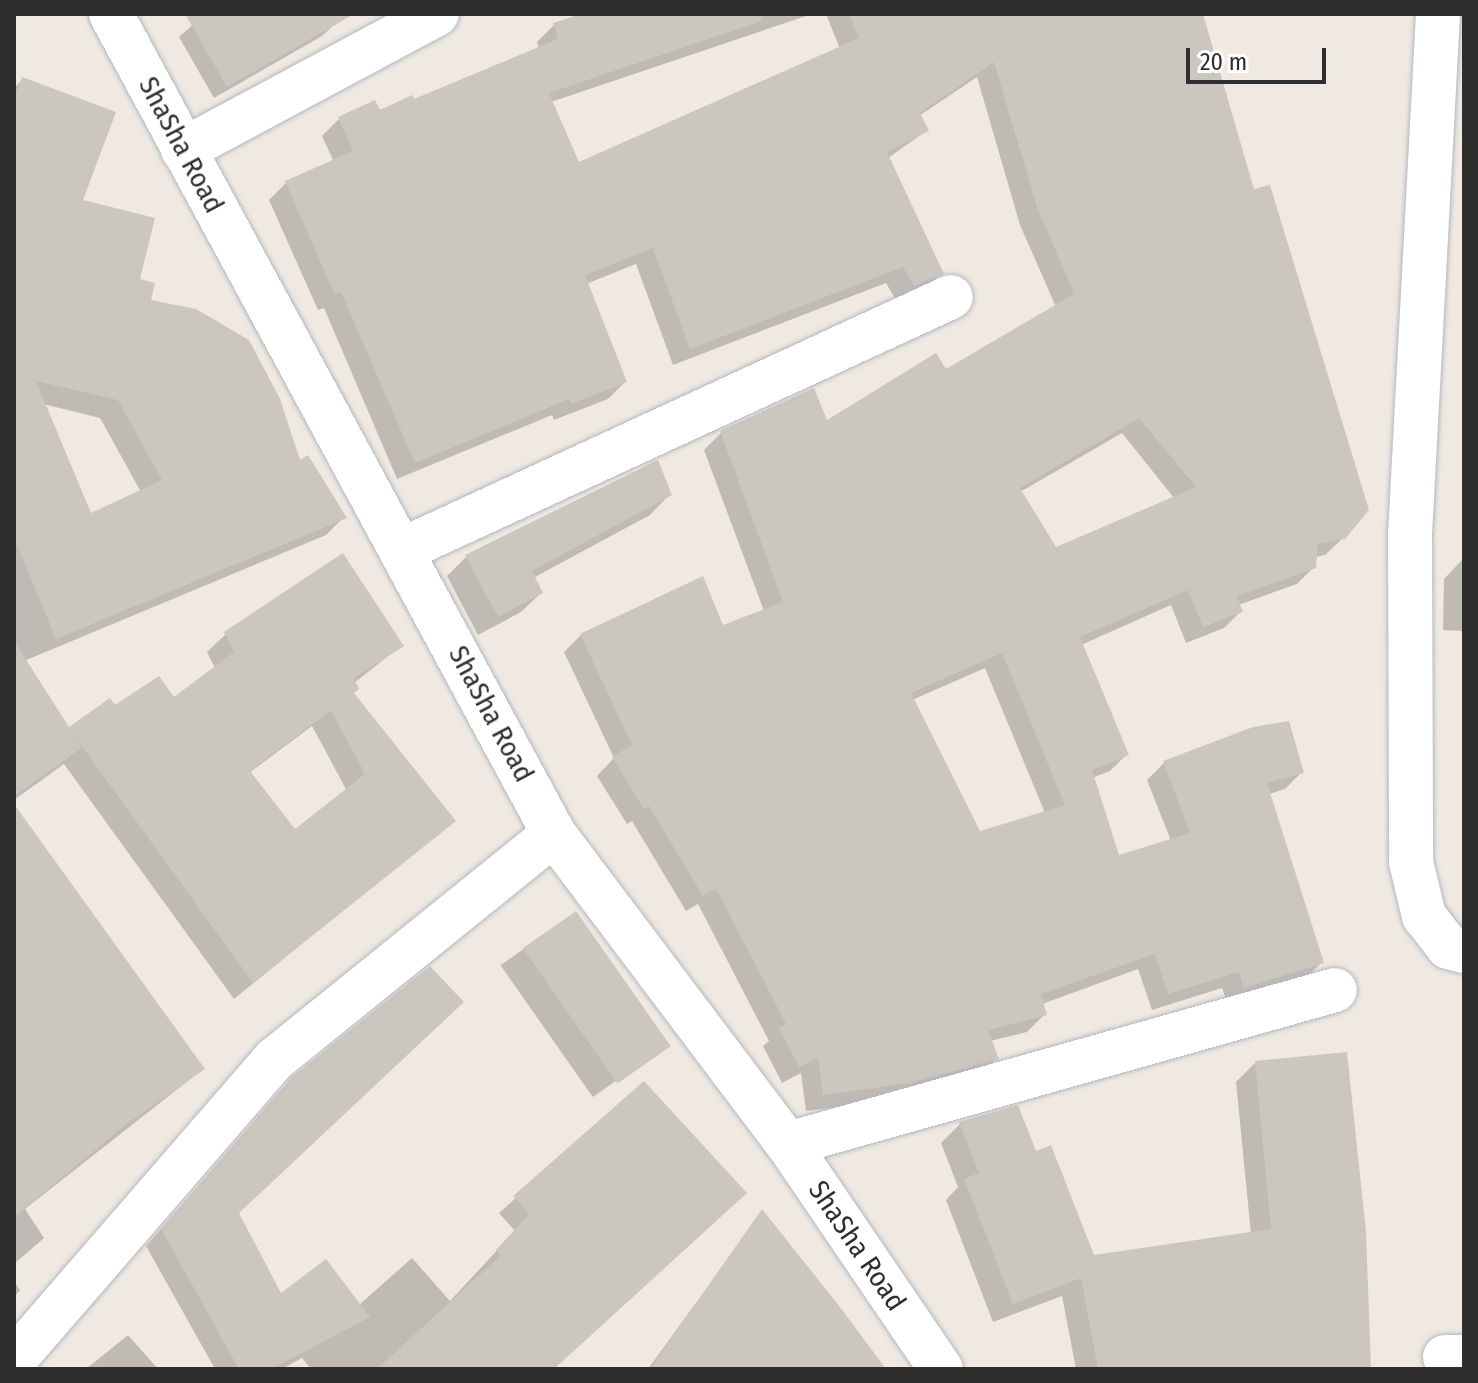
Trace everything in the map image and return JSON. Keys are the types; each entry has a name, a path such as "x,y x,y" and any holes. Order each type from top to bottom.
{"street":[{"name":"ShaSha Road","path":"111,14 404,549 554,834 788,1144 941,1369"},
{"path":"183,150 437,14"},
{"path":"1438,14 1410,534 1411,862 1424,916 1448,947 1464,951"},
{"path":"404,549 951,297"},
{"path":"14,1360 275,1059 554,834"},
{"path":"788,1144 1335,990"}],"building":[{"path":"185,14 354,14 227,87"},
{"path":"581,14 761,14 762,21 549,93 579,162 859,38 849,14 1203,14 1254,189 1270,185 1369,510 1345,539 1318,544 1316,568 1237,596 1243,612 1203,627 1188,590 1080,637 1129,755 1092,770 1119,855 1190,833 1163,761 1253,727 1289,721 1304,773 1267,783 1324,963 1244,988 1239,972 1168,994 1155,954 1041,994 1047,1015 988,1030 999,1059 911,1083 823,1095 818,1058 799,1067 779,1028 786,1024 716,888 703,896 649,806 644,809 612,757 632,745 580,634 703,576 723,625 783,602 720,431 814,388 827,420 936,353 946,369 1074,294 1037,207 994,62 920,113 929,131 887,152 944,274 914,286 903,267 690,349 653,248 585,275 627,382 571,404 569,399 415,463 341,292 335,295 285,181 353,151 338,117 375,100 380,110 412,95 414,99 558,39 553,23","holes":["1139,418 1196,487 1056,547 1020,488","1002,653 1065,805 980,831 911,693"]},
{"path":"22,77 116,112 83,200 155,218 140,279 155,283 151,300 196,309 249,340 280,399 300,460 308,455 347,518 56,639 14,538 14,98","holes":["36,381 118,400 162,480 91,513"]},
{"path":"658,460 672,495 532,571 543,593 498,617 465,555"},
{"path":"343,553 404,646 354,678 359,689 354,693 456,821 253,983 71,731 82,748 14,796 14,641 69,727 110,698 115,705 159,676 174,697 234,652 224,632","holes":["331,710 365,774 295,829 250,771"]},
{"path":"14,804 205,1069 128,1123 14,1217"},
{"path":"576,911 671,1046 617,1083 523,948"},
{"path":"430,966 464,1002 239,1213 281,1293 326,1259 370,1317 271,1369 239,1369 161,1229 292,1077"},
{"path":"1347,1052 1366,1232 1371,1369 1098,1369 1081,1278 1013,1304 964,1179 979,1173 959,1122 1018,1105 1036,1151 1051,1145 1094,1255 1271,1229 1255,1061"},
{"path":"644,1081 747,1193 554,1369 377,1369 500,1256 496,1250 529,1214 513,1196"},
{"path":"762,1209 840,1307 886,1369 650,1369"}]}
